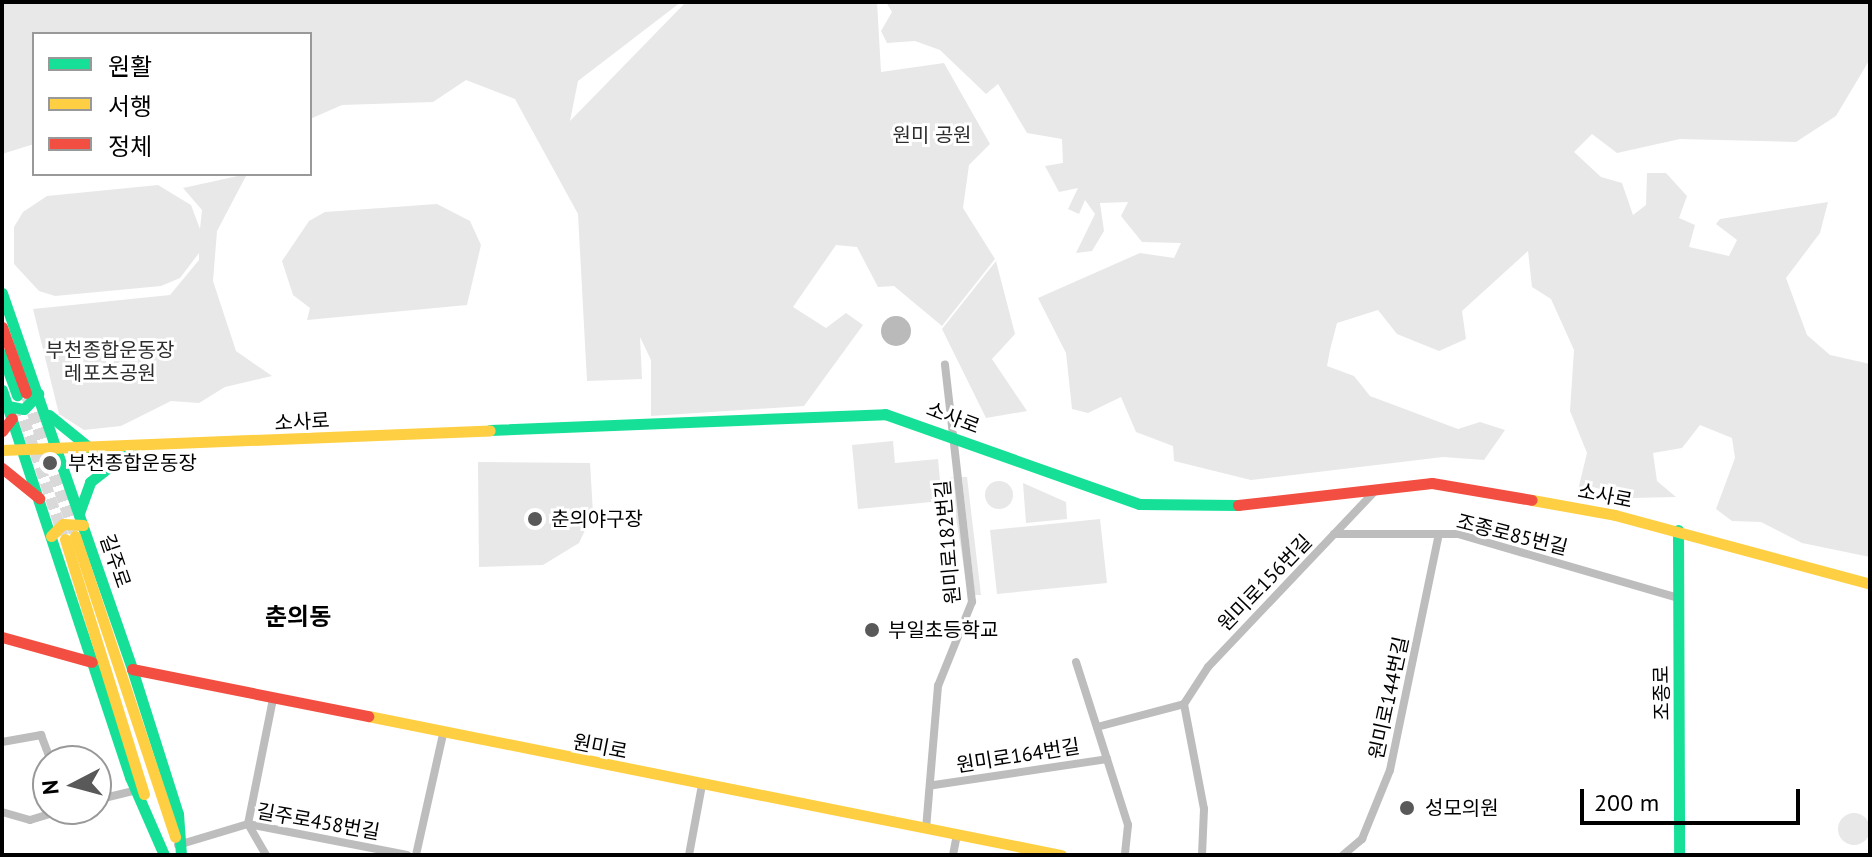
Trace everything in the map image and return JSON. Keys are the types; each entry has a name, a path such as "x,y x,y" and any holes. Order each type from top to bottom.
{"street":[{"name":"길주로","path":"2,293 31,397"},
{"name":"길주로","path":"2,327 57,451 79,513 178,814 180,850"},
{"name":"길주로","path":"2,354 31,397"},
{"name":"원미로182번길","path":"926,829 934,785 938,686 972,602 945,365"},
{"name":"길주로","path":"2,390 92,662 137,790 152,820"},
{"path":"2,431 10,412 24,409 31,397 91,450"},
{"name":"소사로","path":"2,450 91,450 829,413 885,414 935,428 1139,504 1201,509 1432,483 1678,530 1870,584"},
{"path":"79,513 90,482 135,448"},
{"path":"2,468 39,498"},
{"name":"원미로156번길","path":"1184,704 1208,667 1376,489"},
{"path":"51,536 63,524 83,525"},
{"name":"조종로","path":"1678,530 1679,855"},
{"name":"조종로85번길","path":"1334,534 1439,534 1479,538 1679,598"},
{"name":"원미로144번길","path":"1343,855 1362,839 1390,770 1439,534"},
{"name":"길주로","path":"164,855 70,537 180,850"},
{"path":"2,637 92,662"},
{"name":"원미로164번길","path":"1076,662 1128,825 1125,855"},
{"name":"원미로","path":"132,669 443,734 1061,855"},
{"path":"139,690 155,674"},
{"path":"266,855 248,824 273,699"},
{"path":"1097,727 1184,704 1204,809 1202,855"},
{"path":"416,855 443,734"},
{"path":"2,742 41,735 45,745"},
{"name":"원미로164번길","path":"934,785 1107,759"},
{"path":"689,855 702,785"},
{"path":"112,796 137,790"},
{"path":"2,812 32,819"},
{"name":"길주로458번길","path":"180,850 248,824 407,855"},
{"path":"953,855 957,835"}],"green space":[{"name":"원미 공원","path":"2,2 681,2 578,81 570,121 686,2 877,2 881,72 944,63 990,144 969,165 963,208 995,259 942,326 894,286 878,287 857,247 836,245 793,307 826,328 846,313 863,325 804,406 651,416 651,360 640,337 642,379 587,381 578,214 515,99 466,80 433,102 342,105 312,118 312,32 32,32 32,145 2,154"},
{"path":"886,2 1870,2 1870,59 1836,116 1796,142 1680,139 1617,153 1592,134 1574,152 1601,177 1622,183 1633,215 1646,205 1647,173 1666,173 1687,196 1679,218 1695,225 1689,247 1729,256 1737,240 1716,224 1720,219 1828,202 1820,233 1786,278 1807,335 1830,355 1870,364 1870,557 1802,543 1761,522 1732,521 1716,509 1735,458 1732,438 1700,425 1682,448 1653,453 1657,481 1676,497 1632,498 1593,487 1576,498 1587,453 1570,411 1574,350 1551,299 1532,287 1528,251 1462,311 1466,339 1439,351 1397,334 1378,310 1337,323 1330,350 1327,366 1354,376 1370,396 1458,429 1480,422 1505,430 1484,460 1443,457 1251,480 1174,461 1173,446 1136,432 1121,397 1088,413 1072,409 1066,353 1038,298 1140,253 1174,258 1181,243 1142,242 1121,216 1128,202 1100,203 1104,231 1092,251 1076,253 1095,214 1085,200 1079,214 1068,209 1078,188 1059,192 1045,166 1063,163 1062,139 1027,133 998,84 986,94 940,50 915,41 887,43 881,31 892,12"},
{"name":"부천종합운동장 레포츠공원","path":"246,176 217,231 213,281 236,351 272,376 225,387 199,403 171,401 121,426 84,430 59,414 33,309 170,295 199,260 199,253 180,278 161,286 55,296 39,291 14,264 14,227 23,212 47,196 158,185 191,205 200,229 202,210 183,188"},
{"path":"437,204 470,221 481,245 467,305 307,320 310,308 293,295 282,261 309,221 325,212"},
{"path":"996,261 1015,334 992,359 1027,411 986,418 942,329"},
{"path":"893,441 895,463 938,459 942,501 858,509 852,445"},
{"name":"춘의야구장","path":"478,462 590,463 593,513 579,543 543,565 479,567"},
{"path":"954,477 967,588 950,478"},
{"path":"962,477 967,477 981,595 975,595"},
{"path":"999,481 1009,485 1013,495 1009,505 999,509 989,505 985,495 989,485"},
{"path":"1023,483 1066,502 1067,519 1026,523"},
{"path":"1100,519 1107,583 997,594 990,530"},
{"path":"1854,813 1866,817 1870,829 1866,841 1854,845 1842,841 1838,829 1842,817"}],"shaded area":[{"path":"896,316 902,317 910,325 910,337 902,345 896,346 890,345 882,337 881,331 882,325 890,317"}],"tunnel":[{"path":"27,397 74,532"},
{"path":"19,404 63,535"}],"traffic: fast":[{"path":"2,293 132,669 178,814 181,855"},
{"path":"2,354 17,395"},
{"path":"2,390 130,777 164,855"},
{"path":"8,406 24,409 38,394"},
{"path":"490,430 885,414 1139,504 1238,505"},
{"path":"49,415 91,449"},
{"path":"79,513 90,482 132,449"},
{"path":"1678,530 1679,855"}],"traffic: slow":[{"path":"2,450 490,430"},
{"path":"1532,500 1615,515 1870,584"},
{"path":"51,536 63,524 83,525"},
{"path":"75,536 175,837"},
{"path":"65,539 144,794"},
{"path":"368,716 1061,855"}],"traffic: jam":[{"path":"2,327 26,393"},
{"path":"2,431 12,418"},
{"path":"2,468 39,498"},
{"path":"1238,505 1432,483 1532,500"},
{"path":"2,637 92,662"},
{"path":"132,669 368,716"}],"place":[{"name":"부천종합운동장","path":"50,463"},
{"name":"춘의야구장","path":"535,519"},
{"name":"부일초등학교","path":"872,630"},
{"name":"성모의원","path":"1407,808"}],"district":[{"name":"춘의동","path":"298,617"}]}
